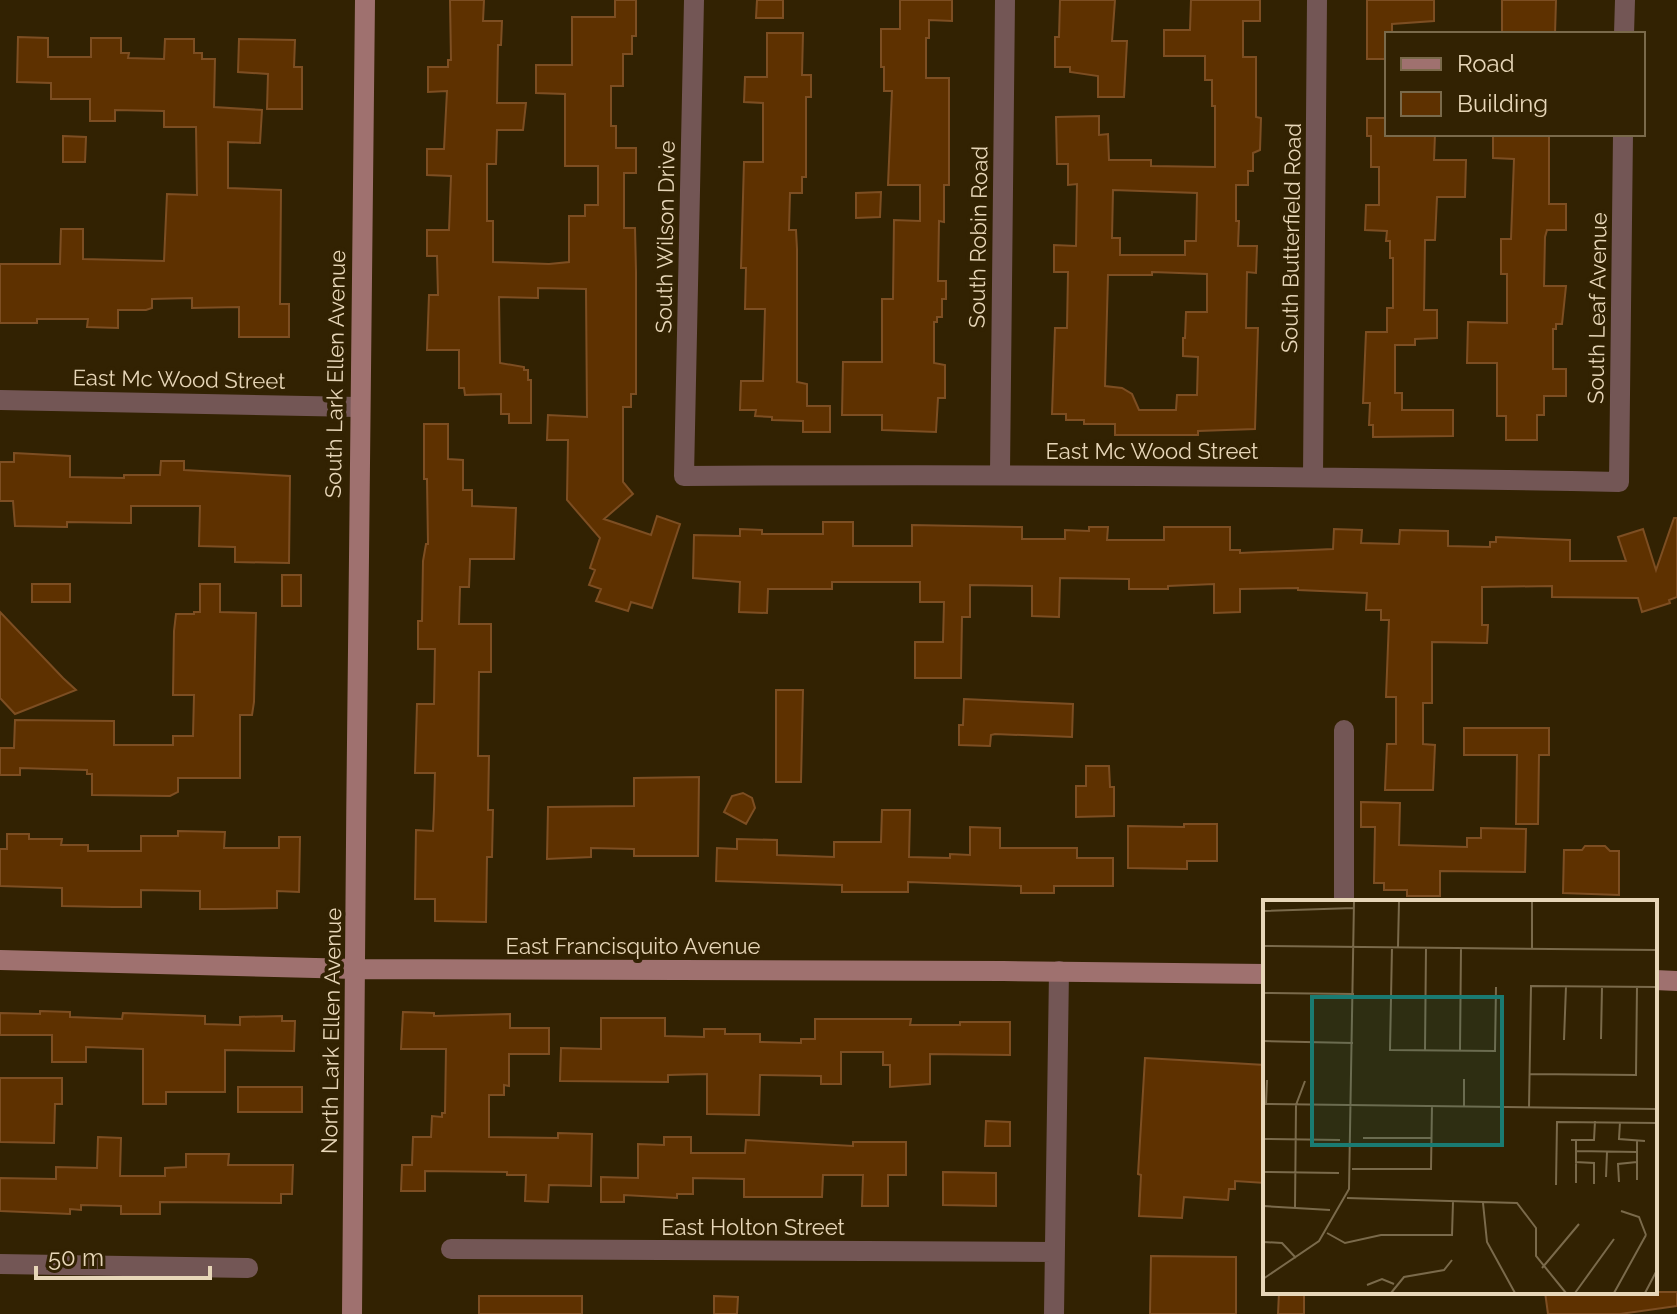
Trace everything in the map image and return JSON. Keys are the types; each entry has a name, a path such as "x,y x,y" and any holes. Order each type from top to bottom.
{"street":[{"name":"South Lark Ellen Avenue","path":"357,748 358,407 365,0"},
{"name":"South Wilson Drive","path":"684,476 694,0"},
{"name":"South Robin Road","path":"1000,473 1005,0"},
{"name":"South Butterfield Road","path":"1313,476 1317,0"},
{"path":"1624,32 1625,0"},
{"name":"South Leaf Avenue","path":"1619,482 1623,136"},
{"name":"East Mc Wood Street","path":"0,400 358,407"},
{"name":"East Mc Wood Street","path":"684,476 1000,473 1619,482"},
{"path":"1344,730 1344,900"},
{"name":"North Lark Ellen Avenue","path":"352,1314 357,748"},
{"name":"East Francisquito Avenue","path":"0,960 356,969 1263,974"},
{"path":"1054,1314 1059,971"},
{"path":"1657,980 1677,981"},
{"name":"East Holton Street","path":"451,1249 1054,1252"},
{"path":"0,1264 248,1268"}],"building":[{"path":"450,0 484,0 483,21 502,21 501,45 498,45 497,103 526,103 523,130 497,130 496,164 487,164 487,221 493,221 493,262 549,264 569,262 569,216 585,216 585,205 598,205 598,166 565,166 565,94 536,93 536,65 572,65 572,17 615,17 615,0 636,0 636,36 632,36 632,54 623,54 623,86 611,86 611,126 616,126 616,148 636,148 636,173 624,173 624,228 635,228 636,394 631,394 631,407 623,407 623,482 633,494 604,519 651,535 657,516 680,524 652,608 631,602 628,611 596,601 601,589 589,585 595,570 590,568 600,538 567,500 568,440 547,440 548,415 587,417 586,289 538,288 538,298 499,297 500,363 528,370 528,380 531,380 531,423 509,423 509,414 501,414 501,394 465,395 464,388 459,388 459,350 427,350 429,295 438,295 437,256 427,256 427,230 449,230 451,176 427,175 427,149 444,149 447,91 428,92 428,67 448,67 448,60 451,60"},
{"path":"757,0 783,0 783,18 756,18"},
{"path":"900,0 952,0 952,21 929,20 929,38 926,38 926,78 949,78 949,185 944,185 944,222 939,221 938,281 946,281 946,299 942,299 942,317 937,317 937,322 934,322 934,363 945,365 945,398 938,398 936,432 882,430 882,415 842,415 843,362 882,362 882,299 893,299 894,220 920,221 920,185 888,185 892,91 884,91 881,29 900,29"},
{"path":"1060,0 1115,0 1112,41 1127,41 1124,97 1098,97 1098,76 1070,72 1070,67 1055,67"},
{"path":"1191,0 1260,0 1260,21 1243,21 1243,57 1256,57 1256,117 1261,118 1260,150 1253,153 1253,171 1248,171 1248,185 1236,185 1238,246 1257,246 1256,273 1247,272 1246,328 1258,328 1255,429 1198,431 1198,435 1115,435 1115,424 1084,424 1084,420 1066,420 1066,414 1052,414 1055,328 1067,328 1068,272 1054,272 1054,245 1076,246 1077,184 1068,185 1068,164 1057,164 1056,117 1099,116 1099,135 1108,134 1109,160 1151,160 1151,166 1215,167 1215,106 1212,106 1212,80 1205,80 1205,56 1164,56 1164,30 1190,30","holes":["1113,190 1197,193 1196,241 1185,241 1185,255 1120,255 1120,238 1112,238","1152,272 1207,274 1207,312 1186,312 1183,338 1183,356 1198,357 1197,395 1177,395 1176,410 1139,410 1132,394 1122,388 1105,386 1108,275 1152,275"]},
{"path":"1367,0 1434,0 1434,21 1392,24 1392,32 1385,32 1385,59 1367,59"},
{"path":"1502,0 1556,0 1555,32 1502,32"},
{"path":"767,33 803,33 802,75 811,75 811,97 806,97 806,177 802,177 802,193 790,193 789,230 796,230 797,249 797,382 807,384 807,406 830,406 830,432 803,432 803,421 772,420 772,417 755,416 756,410 740,410 741,381 763,381 765,309 745,309 746,268 741,268 744,162 763,162 763,103 744,102 745,77 767,77"},
{"path":"18,37 48,38 48,57 91,57 91,38 121,38 121,53 129,53 128,58 164,59 165,39 194,39 194,53 202,53 202,59 215,59 214,107 262,110 260,143 228,142 228,188 281,190 280,304 289,304 289,337 239,337 239,307 192,308 192,298 152,299 152,308 146,310 118,310 118,328 87,327 88,319 0,323 0,264 60,264 61,229 83,229 83,259 164,261 167,194 197,195 196,127 164,127 164,111 115,110 115,121 90,121 90,99 51,99 51,83 17,82"},
{"path":"239,39 295,40 294,67 302,67 302,109 267,109 268,74 238,72"},
{"path":"1367,118 1385,118 1385,136 1435,136 1434,160 1466,160 1465,197 1437,197 1435,240 1425,240 1424,310 1437,310 1437,338 1415,339 1415,345 1395,345 1395,393 1402,393 1402,410 1453,410 1453,436 1373,437 1373,425 1369,425 1370,403 1363,403 1366,332 1387,332 1387,308 1393,308 1393,258 1390,258 1390,241 1386,241 1387,231 1365,230 1366,205 1379,205 1379,167 1371,167 1371,136 1367,136"},
{"path":"63,136 86,137 85,162 63,162"},
{"path":"1493,136 1549,136 1549,204 1566,204 1566,230 1547,230 1545,237 1544,286 1566,286 1562,324 1556,324 1556,329 1553,329 1553,369 1566,369 1566,396 1544,396 1544,415 1537,415 1537,440 1506,440 1506,416 1497,416 1497,363 1467,363 1468,322 1507,323 1507,274 1501,274 1501,239 1511,239 1514,159 1493,158"},
{"path":"881,192 880,217 856,218 856,193"},
{"path":"424,424 448,424 448,459 463,460 463,490 472,490 472,506 516,508 514,559 470,559 469,587 460,587 459,624 491,624 491,672 479,672 478,756 489,756 488,810 493,810 492,857 487,857 486,922 435,921 435,899 415,899 416,830 433,831 435,773 415,773 417,704 434,704 435,649 418,649 418,621 422,621 423,561 428,544"},
{"path":"14,453 70,456 70,477 160,475 161,461 184,461 184,470 290,476 289,563 235,562 235,547 199,546 200,506 131,506 131,523 67,522 67,527 15,526 13,501 0,501 0,462 14,462"},
{"path":"1674,518 1677,518 1677,597 1669,600 1670,603 1642,612 1638,598 1552,597 1552,586 1482,587 1482,625 1488,625 1487,643 1432,642 1432,703 1423,703 1423,744 1435,745 1433,790 1385,790 1387,744 1396,744 1396,697 1386,697 1389,620 1381,620 1381,610 1366,610 1367,593 1298,588 1240,589 1240,612 1214,613 1214,584 1129,589 1129,579 1060,578 1059,617 1032,616 1032,586 970,585 970,617 962,617 961,678 915,678 915,642 943,642 944,602 920,602 920,582 832,582 832,589 768,589 767,613 739,612 740,582 693,578 694,535 740,536 740,529 762,530 762,534 823,534 823,522 853,522 853,546 912,546 912,525 1022,527 1022,539 1065,539 1065,530 1089,531 1089,527 1108,527 1107,540 1164,540 1164,527 1230,527 1230,550 1240,550 1240,553 1333,549 1334,529 1362,530 1361,543 1399,544 1400,530 1448,531 1448,546 1490,547 1490,542 1496,542 1496,537 1570,540 1570,561 1626,561 1618,537 1643,529 1656,570"},
{"path":"282,575 301,575 301,606 282,606"},
{"path":"32,584 70,584 70,602 32,602"},
{"path":"200,584 220,584 220,612 256,613 254,702 252,715 240,715 240,778 178,778 178,792 170,796 92,795 92,774 87,774 87,770 20,768 20,775 0,775 0,748 14,748 15,720 114,721 114,745 173,745 173,736 193,736 194,695 173,695 174,631 176,614 200,612"},
{"path":"0,612 76,690 15,714 0,698"},
{"path":"776,690 803,690 801,782 776,782"},
{"path":"964,699 1073,704 1072,737 995,734 991,735 990,746 959,745"},
{"path":"1464,728 1549,728 1549,755 1539,755 1538,824 1516,824 1517,755 1464,755"},
{"path":"1086,766 1109,766 1110,787 1114,787 1114,816 1076,817 1076,786 1086,786"},
{"path":"699,777 698,856 634,856 634,849 591,848 591,857 547,859 548,807 634,806 634,778"},
{"path":"743,793 752,798 755,808 746,824 724,812 732,796"},
{"path":"1361,802 1400,803 1399,845 1467,847 1467,838 1481,838 1481,828 1526,829 1525,872 1440,871 1440,896 1407,896 1407,890 1384,890 1384,883 1374,883 1375,827 1361,827"},
{"path":"882,810 910,810 909,857 970,855 970,827 1000,828 1000,848 1077,848 1077,858 1113,858 1113,886 1054,886 1054,893 1021,893 1021,886 908,882 908,892 842,892 842,885 716,881 717,848 737,849 737,839 777,840 777,855 834,857 834,842 881,842"},
{"path":"1184,824 1217,824 1217,861 1187,861 1187,869 1128,868 1128,826 1184,827"},
{"path":"178,831 225,832 224,848 279,848 279,837 300,837 299,892 277,891 277,908 200,909 200,891 141,890 141,907 62,906 62,888 0,886 0,849 7,849 7,834 29,834 29,839 62,839 61,845 88,845 88,851 141,851 141,836 178,836"},
{"path":"1585,846 1605,846 1610,851 1619,851 1619,895 1563,893 1564,850 1582,850"},
{"path":"40,1011 70,1012 70,1017 122,1019 123,1013 205,1016 205,1024 240,1025 240,1017 282,1016 282,1021 295,1021 294,1051 225,1050 225,1092 166,1092 166,1104 143,1104 143,1049 86,1047 86,1062 52,1062 52,1035 0,1035 0,1013 40,1014"},
{"path":"403,1012 434,1013 434,1016 510,1014 510,1028 549,1028 549,1054 509,1054 509,1086 504,1085 504,1095 489,1095 489,1137 558,1138 558,1133 592,1134 591,1186 549,1185 548,1202 525,1201 526,1175 425,1171 425,1191 401,1191 402,1165 412,1165 413,1137 431,1137 432,1116 442,1117 445,1113 446,1049 401,1049"},
{"path":"601,1018 665,1018 665,1036 704,1037 704,1029 725,1029 725,1034 760,1034 760,1042 801,1043 801,1039 815,1039 815,1019 911,1019 910,1025 1010,1022 1010,1055 930,1054 930,1084 890,1087 890,1065 883,1065 883,1052 841,1052 841,1084 821,1084 821,1076 760,1075 759,1115 707,1114 707,1074 668,1075 668,1082 560,1081 561,1048 601,1049"},
{"path":"1145,1058 1263,1065 1263,1183 1235,1181 1235,1189 1229,1189 1228,1200 1184,1197 1182,1218 1139,1216 1141,1175 1138,1174"},
{"path":"0,1078 62,1078 62,1104 55,1104 54,1143 0,1142"},
{"path":"238,1087 302,1087 302,1112 238,1112"},
{"path":"986,1121 1010,1122 1010,1146 985,1146"},
{"path":"98,1137 121,1138 120,1176 165,1176 165,1168 186,1167 186,1154 229,1154 228,1165 293,1165 292,1194 281,1194 281,1203 160,1202 160,1214 121,1214 121,1206 81,1205 81,1210 70,1209 70,1214 0,1211 0,1178 56,1179 56,1167 97,1168"},
{"path":"664,1137 691,1137 691,1153 745,1153 746,1140 853,1146 853,1142 906,1142 906,1175 888,1175 888,1206 862,1206 863,1175 823,1175 822,1197 744,1197 744,1179 693,1178 693,1194 677,1194 677,1198 624,1195 624,1202 601,1202 601,1177 638,1178 638,1144 664,1145"},
{"path":"943,1172 996,1173 996,1206 943,1205"},
{"path":"1151,1256 1236,1257 1236,1314 1150,1314"},
{"path":"1677,1292 1677,1306 1620,1314 1548,1314 1545,1294"},
{"path":"1279,1294 1304,1294 1304,1314 1278,1314"},
{"path":"479,1296 582,1296 582,1314 479,1314"},
{"path":"714,1296 738,1297 737,1314 714,1314"}]}
